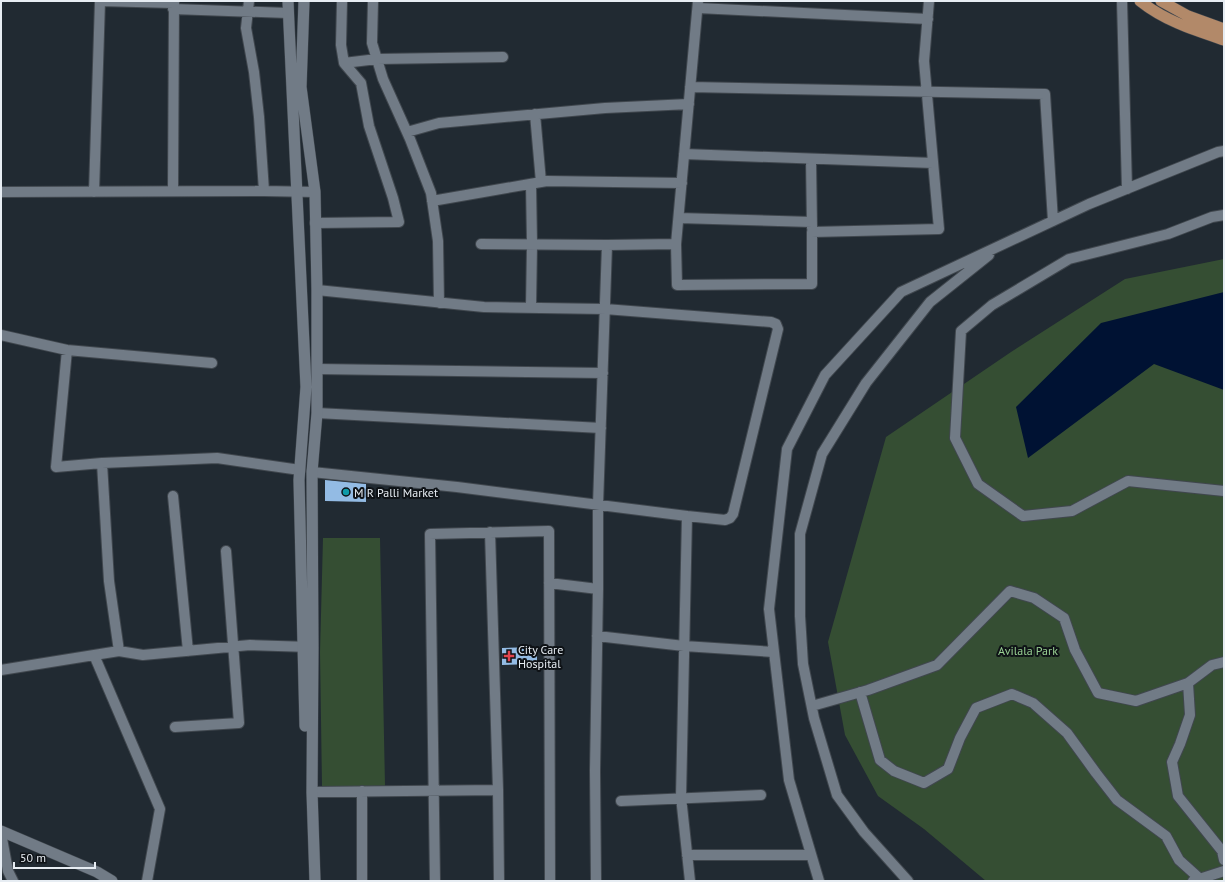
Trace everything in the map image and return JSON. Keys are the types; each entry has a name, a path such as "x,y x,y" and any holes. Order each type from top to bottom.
{"main road":[{"path":"1140,1 1150,9 1178,24 1224,40"},
{"path":"1161,1 1188,16 1224,29"}],"street":[{"path":"94,192 100,1 173,5 249,6 288,12"},
{"path":"288,1 306,387 300,470 308,647 315,881"},
{"path":"304,1 302,88 315,192 317,290 317,413 312,472 308,647 309,881"},
{"path":"315,223 399,222 370,126 361,83 344,63 341,45 342,1"},
{"path":"372,1 372,43 383,79 407,132 431,193 438,241 439,303"},
{"path":"679,218 812,227 939,229 924,61 929,1"},
{"path":"1122,1 1127,189"},
{"path":"811,159 812,284 678,285 676,244 698,4 928,19"},
{"path":"173,5 173,191"},
{"path":"249,6 246,28 260,117 264,191"},
{"path":"344,63 377,59 503,57"},
{"path":"690,87 1045,94 1053,221"},
{"path":"407,132 439,123 605,108 689,104"},
{"path":"531,308 532,244 536,183 535,114"},
{"path":"819,881 788,780 769,608 787,449 825,375 901,292 1053,221 1127,189 1218,152 1224,151"},
{"path":"684,154 933,163"},
{"path":"432,201 547,181 682,183"},
{"path":"1,192 315,192"},
{"path":"1224,215 1212,217 1168,234 1069,259 992,305 961,331 955,438 978,484 1023,516 1072,511 1128,481 1224,491"},
{"path":"481,244 676,244"},
{"path":"596,881 595,771 598,505 607,245"},
{"path":"908,881 864,832 836,795 812,706 803,664 800,616 800,534 822,454 866,383 930,302 1002,245"},
{"path":"312,472 457,487 725,520 730,518 733,514 778,329 776,324 771,322 605,309 484,307 317,290"},
{"path":"1,335 67,350 212,363"},
{"path":"67,350 56,466 217,458 300,470"},
{"path":"317,369 603,373"},
{"path":"317,413 601,428"},
{"path":"102,463 110,581 119,651"},
{"path":"173,496 188,651"},
{"path":"687,516 681,797 690,881"},
{"path":"435,881 430,534 549,531 550,881"},
{"path":"490,532 498,790 498,881"},
{"path":"175,727 238,723 226,551"},
{"path":"549,583 598,590"},
{"path":"812,706 860,692 937,665 1010,591 1034,598 1064,618 1075,650 1098,693 1136,701 1188,683 1212,665 1224,662"},
{"path":"597,636 684,646 774,652"},
{"path":"1,670 119,651 143,655 250,645 308,647"},
{"path":"94,655 160,809 147,881"},
{"path":"1188,683 1190,715 1172,762 1178,796 1222,851 1224,860"},
{"path":"860,692 880,760 894,771 924,783 948,769 960,738 976,708 1012,694 1033,703 1067,733 1117,800 1166,836 1179,860 1196,879 1224,871"},
{"path":"312,792 498,790"},
{"path":"362,791 362,881"},
{"path":"621,801 681,797 760,795"},
{"path":"1,832 8,871 13,881"},
{"path":"1,832 97,872 112,881"},
{"path":"687,855 811,855"}],"green space":[{"name":"Avilala Park","path":"1224,259 1224,881 986,881 924,829 878,796 845,735 828,642 886,437 1011,352 1125,279"},
{"path":"323,538 380,538 385,786 322,786 320,652"}],"water":[{"path":"1224,292 1224,390 1154,364 1028,458 1016,407 1101,323"}],"building":[{"name":"M R Palli Market","path":"325,480 366,484 366,502 325,501"},
{"path":"537,647 537,664 502,665 502,648"}],"place":[{"name":"M R Palli Market","path":"346,492"},
{"name":"City Care Hospital","path":"509,656"}]}
